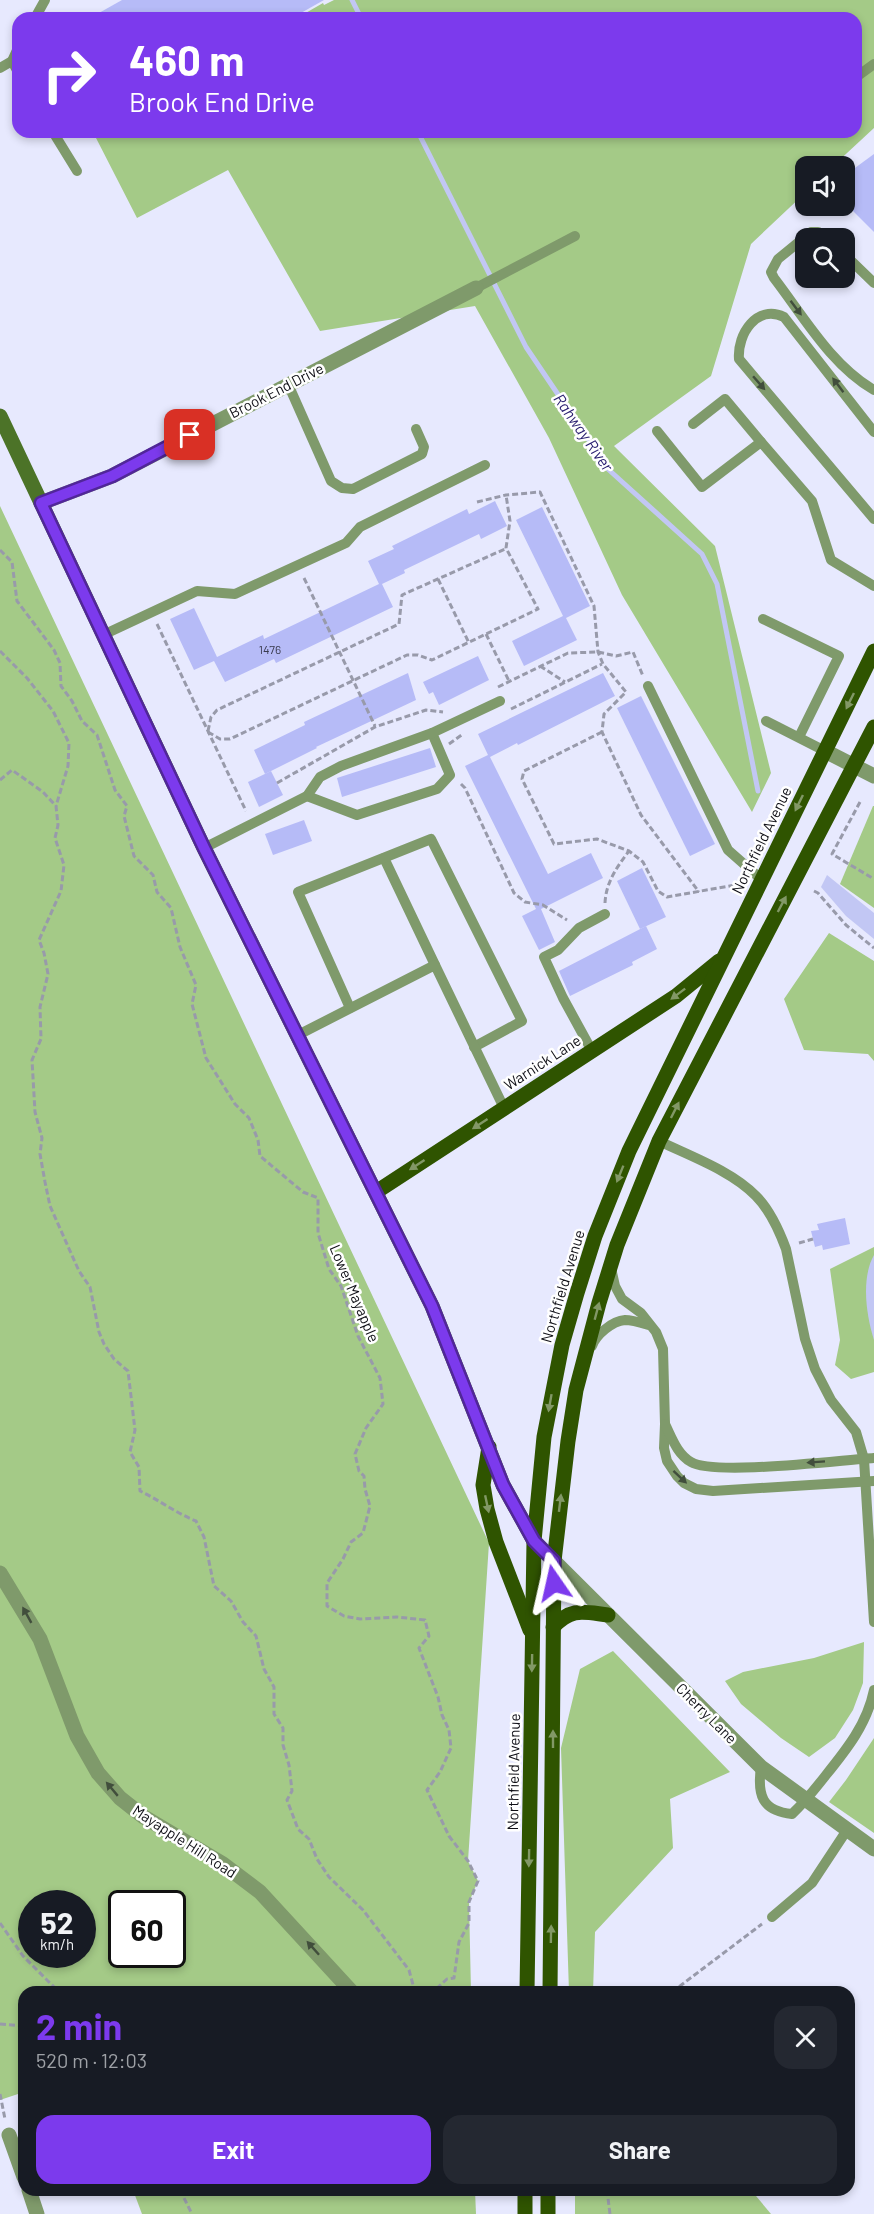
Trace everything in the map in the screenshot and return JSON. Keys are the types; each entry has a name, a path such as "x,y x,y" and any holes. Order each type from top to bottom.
{"main road":[{"path":"0,416 204,848 432,1306 503,1485 534,1541 554,1561"},
{"name":"Northfield Avenue","path":"527,1986 534,1541 544,1437 562,1346 595,1236 629,1151 874,651"},
{"path":"550,1986 554,1561 576,1390 610,1266 659,1141 874,728"},
{"name":"Warnick Lane","path":"376,1192 676,996 723,957"},
{"path":"700,1007 723,1018"},
{"path":"489,1447 483,1485 487,1509 496,1542 532,1638"},
{"path":"553,1628 564,1616 582,1612 608,1615"},
{"path":"525,2196 525,2214"},
{"path":"548,2196 548,2214"}],"street":[{"name":"Brook End Drive","path":"41,503 112,476 476,288"},
{"path":"825,751 874,776"},
{"name":"Cherry Lane","path":"554,1561 761,1767 874,1849"},
{"name":"Mayapple Hill Road","path":"0,1573 40,1639 77,1736 98,1773 120,1798 144,1817 223,1864 260,1892 346,1986"},
{"path":"9,2135 18,2160"},
{"path":"31,2196 37,2214"}],"lane":[{"path":"0,68 12,62"},
{"path":"862,73 874,63"},
{"path":"57,138 77,171"},
{"path":"476,288 575,236"},
{"path":"795,245 778,259 771,272 774,278 848,373 874,390"},
{"path":"855,265 874,283"},
{"path":"873,517 739,359 740,342 744,331 758,317 775,313 784,317 874,432"},
{"path":"288,384 331,481 342,488 353,489 422,454 424,447 416,429"},
{"path":"693,424 726,399 812,501 831,560 874,586"},
{"path":"657,431 702,487 761,442"},
{"path":"103,634 197,591 235,594 346,543 360,527 486,465"},
{"path":"763,619 839,656 799,737"},
{"path":"648,686 728,850 762,880"},
{"path":"204,848 307,796 320,777 341,766 432,733 500,701"},
{"path":"766,721 825,751"},
{"path":"307,796 357,815 437,789 450,775 432,733"},
{"path":"350,1008 298,892 431,840 522,1021 474,1047"},
{"path":"384,858 504,1108"},
{"path":"592,1051 544,957 558,950 579,928 605,914"},
{"path":"298,1035 435,965"},
{"path":"659,1141 710,1164 757,1196 786,1249 805,1339 815,1369 831,1400 856,1432 869,1458 874,1622"},
{"path":"610,1266 615,1286 622,1299 640,1313 656,1332 663,1349 664,1448 667,1461 677,1476 696,1489 713,1491 870,1481"},
{"path":"576,1390 594,1339 614,1323 625,1320 649,1325"},
{"path":"665,1424 682,1455 702,1466 748,1467 869,1458"},
{"path":"761,1767 758,1785 762,1800 780,1813 792,1814 806,1801 850,1745 860,1729 874,1690"},
{"path":"772,1917 812,1883 847,1830"}],"path":[{"path":"477,502 506,495 540,492 594,606 598,652 603,664 626,692 604,714 602,732 641,815 699,892"},
{"path":"208,731 220,739 230,740 407,655 418,655 432,660 538,609 506,548 510,521 506,495"},
{"path":"208,731 211,717 217,710 399,624 402,595 506,548"},
{"name":"Lower Mayapple","path":"0,550 12,562 17,601 60,663 61,686 72,700 82,721 97,735 115,790 127,806 124,816 134,856 153,875 157,892 171,908 180,947 196,985 192,1004 206,1058 235,1104 249,1118 258,1140 260,1156 303,1192 318,1198 318,1233 329,1269 341,1286 358,1336 380,1378 383,1404 366,1428 355,1454 359,1471 364,1476 370,1506 363,1533 351,1542 327,1583 327,1606 344,1616 360,1619 397,1617 424,1620 429,1636 419,1648 449,1730 451,1748 440,1772 427,1790 449,1836 468,1861 478,1881 469,1902 469,1923 459,1942 454,1978 439,1986"},
{"path":"298,565 375,727"},
{"path":"438,579 469,643"},
{"path":"151,612 252,823"},
{"path":"486,634 509,681"},
{"path":"0,651 27,678 53,711 69,743 68,766 56,806 58,825 55,838 64,865 61,891 39,939 48,974 40,1007 41,1039 32,1060 35,1113 42,1138 40,1154 50,1206 79,1271 90,1287 99,1332 104,1344 114,1359 128,1371 135,1430 130,1452 139,1467 140,1491 179,1514 196,1521 204,1537 214,1586 231,1601 243,1622 256,1636 264,1669 274,1687 274,1714 283,1728 292,1791 287,1800 298,1829 309,1839 317,1859 329,1876 363,1910 409,1970 413,1986"},
{"path":"507,711 603,664"},
{"path":"540,666 565,682"},
{"path":"440,749 459,739 468,730"},
{"path":"602,732 524,771 522,779 554,844 597,839 629,851 642,862 658,891 667,897 735,885"},
{"path":"0,780 12,770 43,792 56,806"},
{"path":"450,775 465,788 514,893 525,902 543,905 579,928"},
{"path":"860,802 832,854 874,879"},
{"path":"605,914 606,892 612,875 629,851"},
{"path":"814,891 846,925 874,948"},
{"path":"799,1243 813,1239"},
{"path":"680,1986 772,1917"},
{"path":"0,1923 23,1956 53,1986"},
{"path":"0,2024 18,2026"},
{"path":"0,2094 9,2135"},
{"path":"183,2196 192,2214"},
{"path":"607,2196 610,2214"}],"green space":[{"path":"334,0 874,0 874,128 844,156 795,156 795,202 751,244 711,376 614,446 715,546 771,773 752,812 622,595 549,438 475,306 320,331 228,170 137,218 96,138 862,138 862,12 307,12 323,3 324,5"},
{"path":"0,506 489,1543 468,1861 478,1881 469,1902 471,1986 18,1986 18,2094 0,2100"},
{"path":"874,806 874,908 840,884"},
{"path":"829,933 874,961 874,1061 868,1054 804,1050 784,999"},
{"path":"874,1247 874,1372 851,1379 835,1365 840,1340 830,1269"},
{"path":"864,1642 863,1683 853,1710 835,1738 809,1757 781,1738 741,1704 725,1681 743,1672 814,1658"},
{"path":"613,1651 730,1772 670,1799 673,1848 595,1932 593,1986 569,1986 561,1748 580,1669"},
{"path":"874,1738 874,1833 829,1802"},
{"path":"135,2196 475,2196 476,2214 142,2214"},
{"path":"575,2196 756,2196 771,2214 575,2214"}],"water":[{"path":"827,875 874,913 874,939 846,916 821,887"},
{"path":"874,1255 874,1340 869,1319 866,1285 867,1274"}],"building":[{"path":"122,0 324,0 303,12 101,12"},
{"path":"874,154 874,232 855,213 855,168"},
{"path":"495,501 507,526 481,539 479,534 404,570 405,573 382,584 393,607 276,663 274,659 225,682 214,661 194,670 170,619 194,608 217,657 263,635 264,639 379,584 368,561 394,549 392,546 467,509 469,514"},
{"path":"542,507 590,606 566,618 577,640 524,666 512,641 563,616 516,520"},
{"path":"478,656 489,680 439,705 433,692 429,694 423,682"},
{"path":"408,673 416,700 316,747 265,774 254,750 305,725 304,722"},
{"path":"603,673 615,696 490,757 548,874 591,853 603,878 541,909 555,942 539,950 522,916 536,909 465,766 488,755 478,734"},
{"path":"641,696 715,844 690,856 617,708"},
{"path":"430,748 436,767 342,797 337,778"},
{"path":"271,771 283,795 259,807 248,782"},
{"path":"304,820 312,841 273,855 265,834"},
{"path":"642,868 666,917 640,929 617,881"},
{"path":"646,926 657,949 632,962 633,965 570,996 559,971"},
{"path":"845,1218 850,1244 823,1250 822,1245 815,1247 811,1231 819,1230 817,1224"}],"waterway":[{"name":"Rahway River","path":"352,0 358,12"},
{"name":"Rahway River","path":"421,138 526,347 609,470 702,554 717,584 758,791"}],"route":[{"path":"190,435 112,476 41,503 204,848 432,1306 503,1485 534,1541 554,1561 554,1583"}]}
